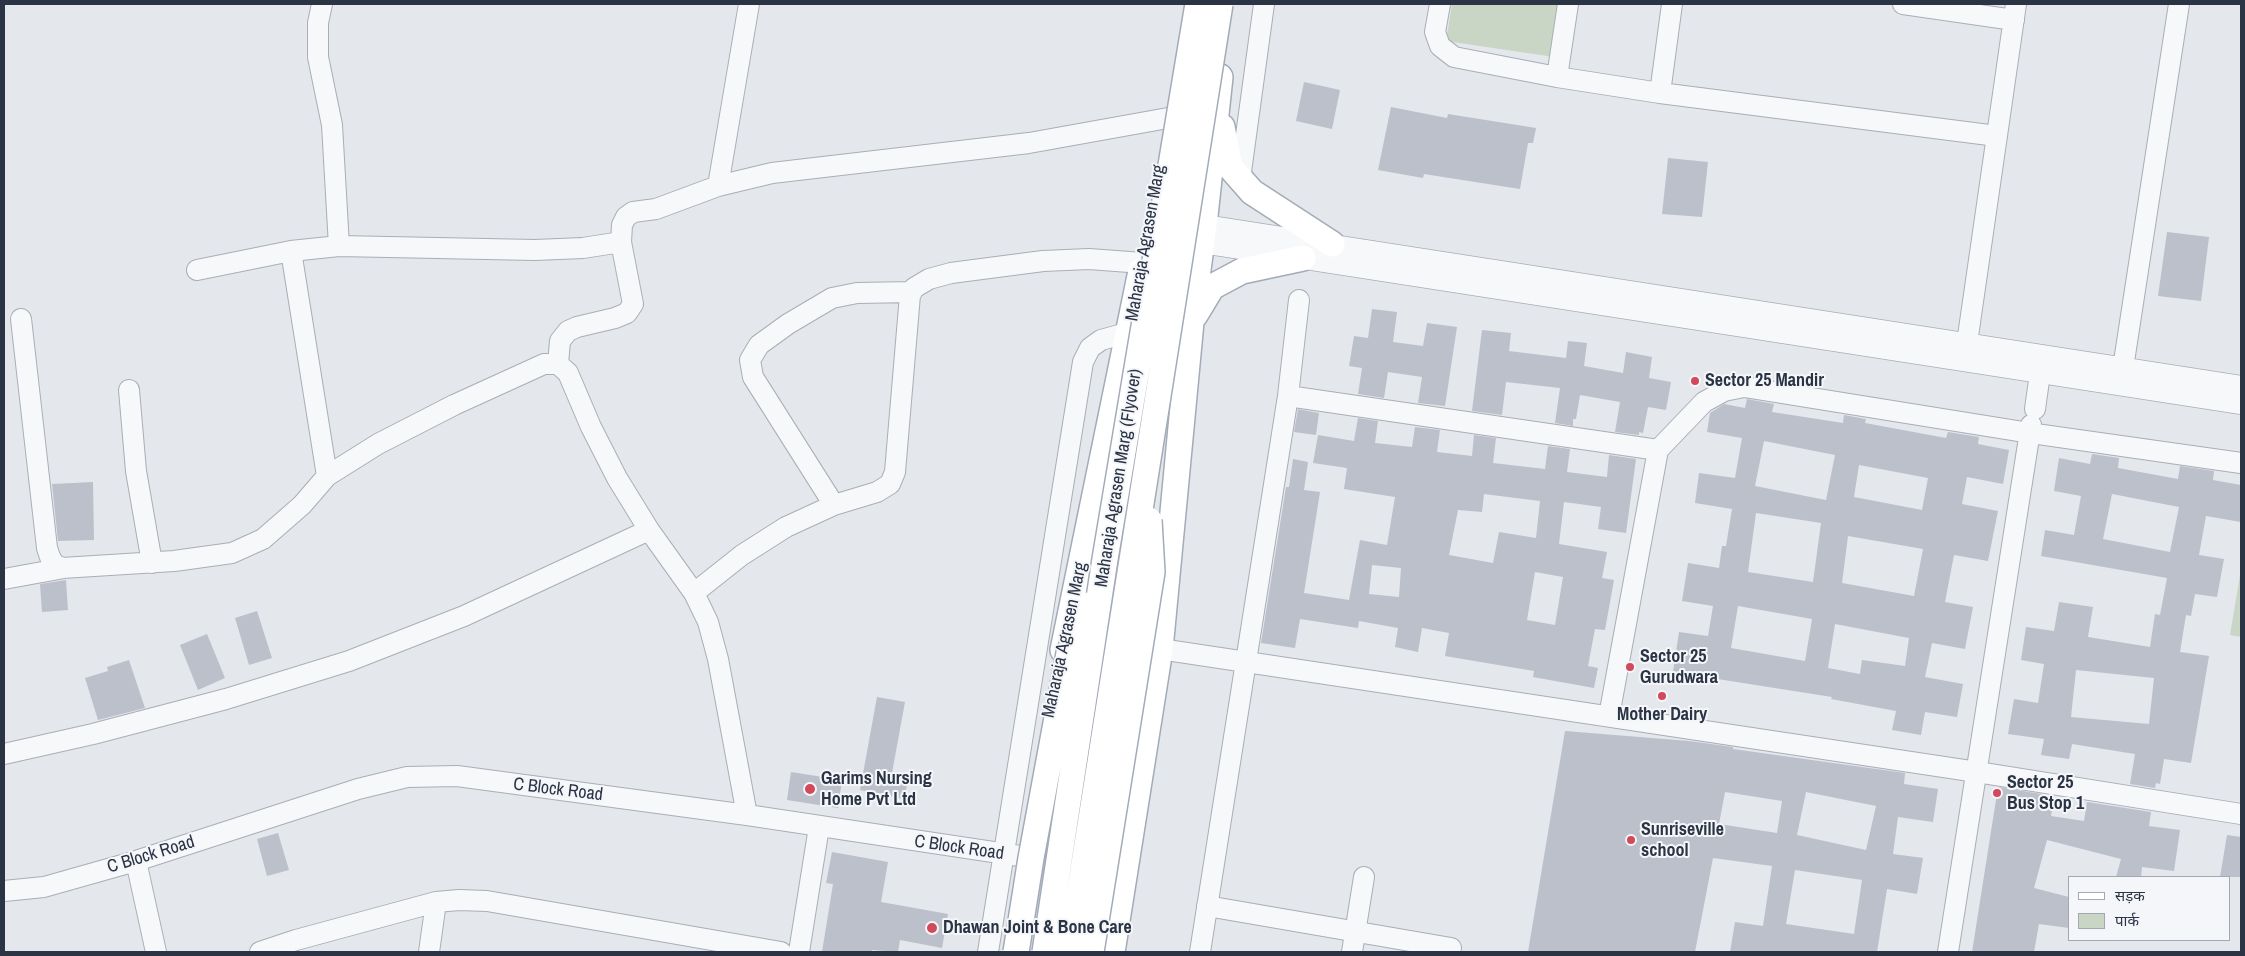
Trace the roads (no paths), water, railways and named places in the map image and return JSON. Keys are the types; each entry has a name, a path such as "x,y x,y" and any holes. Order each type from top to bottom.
{"main road":[{"name":"Maharaja Agrasen Marg","path":"1004,952 1011,855 1130,332 1186,4"},
{"name":"Maharaja Agrasen Marg (Flyover)","path":"1045,952 1105,559 1198,4"},
{"name":"Maharaja Agrasen Marg (Flyover)","path":"1070,952 1220,4"},
{"path":"1112,952 1160,649 1191,322 1230,4"},
{"path":"1217,103 1230,167 1252,192 1332,244"},
{"path":"1191,322 1212,287 1242,271 1303,258"},
{"path":"1091,952 1152,572 1146,472"},
{"path":"1016,952 1031,858 1069,653 1105,559"}],"street":[{"path":"322,4 318,23 318,57 332,125 339,246"},
{"path":"718,186 749,4"},
{"path":"1240,179 1264,4"},
{"path":"1440,4 1435,32 1440,46 1454,58 1660,93 1997,136"},
{"path":"1557,77 1568,4"},
{"path":"1660,93 1672,4"},
{"path":"1903,4 2015,12 1967,343"},
{"path":"2122,376 2180,4"},
{"path":"558,364 560,341 568,331 615,318 627,313 633,304 621,242 622,225 626,217 633,212 671,204 718,186 772,173 1029,143 1168,118"},
{"path":"1203,234 1332,244 1967,343 2041,364"},
{"path":"1203,234 1303,258 2122,376 2241,386"},
{"path":"197,270 291,251 339,246 535,250 583,248 621,242"},
{"path":"291,251 327,476"},
{"path":"694,593 742,555 786,527 834,505 877,492 890,484 895,472 912,292 921,283 951,273 1066,259 1106,259 1143,263"},
{"path":"834,505 753,377 750,360 759,345 788,324 832,298 857,293 912,292"},
{"path":"1200,952 1288,396 1299,300"},
{"path":"21,319 47,548 54,564 64,568"},
{"path":"988,952 1011,855 1083,362 1090,348 1102,340 1130,332"},
{"path":"4,579 64,568 152,563 232,553 263,539 302,505 327,476 378,444 454,405 544,364 558,364 568,373 591,427 612,469 649,530 694,593 708,622 718,659 747,815"},
{"path":"1948,952 2041,364"},
{"path":"2122,376 2241,404"},
{"path":"1609,716 1658,450 1704,402 1724,391 1744,387 2032,423 2241,463"},
{"path":"129,390 136,471 152,563"},
{"path":"1288,396 1658,450"},
{"path":"4,754 93,734 226,699 349,661 464,616 649,530"},
{"path":"1160,649 1977,772 2241,814"},
{"name":"C Block Road","path":"4,891 44,887 136,860 358,789 407,777 457,776 747,815 1124,871"},
{"path":"799,952 819,827"},
{"path":"136,860 156,952"},
{"path":"1352,952 1364,877"},
{"path":"260,952 295,946 436,902 459,900 487,901 689,945 781,952"},
{"path":"429,952 436,902"},
{"path":"1208,906 1452,948"}],"place":[{"name":"Sector 25 Mandir","path":"1695,381"},
{"name":"Sector 25 Gurudwara","path":"1630,667"},
{"name":"Mother Dairy","path":"1662,696"},
{"name":"Garims Nursing Home Pvt Ltd","path":"810,789"},
{"name":"Sector 25 Bus Stop 1","path":"1997,793"},
{"name":"Sunriseville school","path":"1631,840"},
{"name":"Dhawan Joint & Bone Care","path":"932,928"}]}
